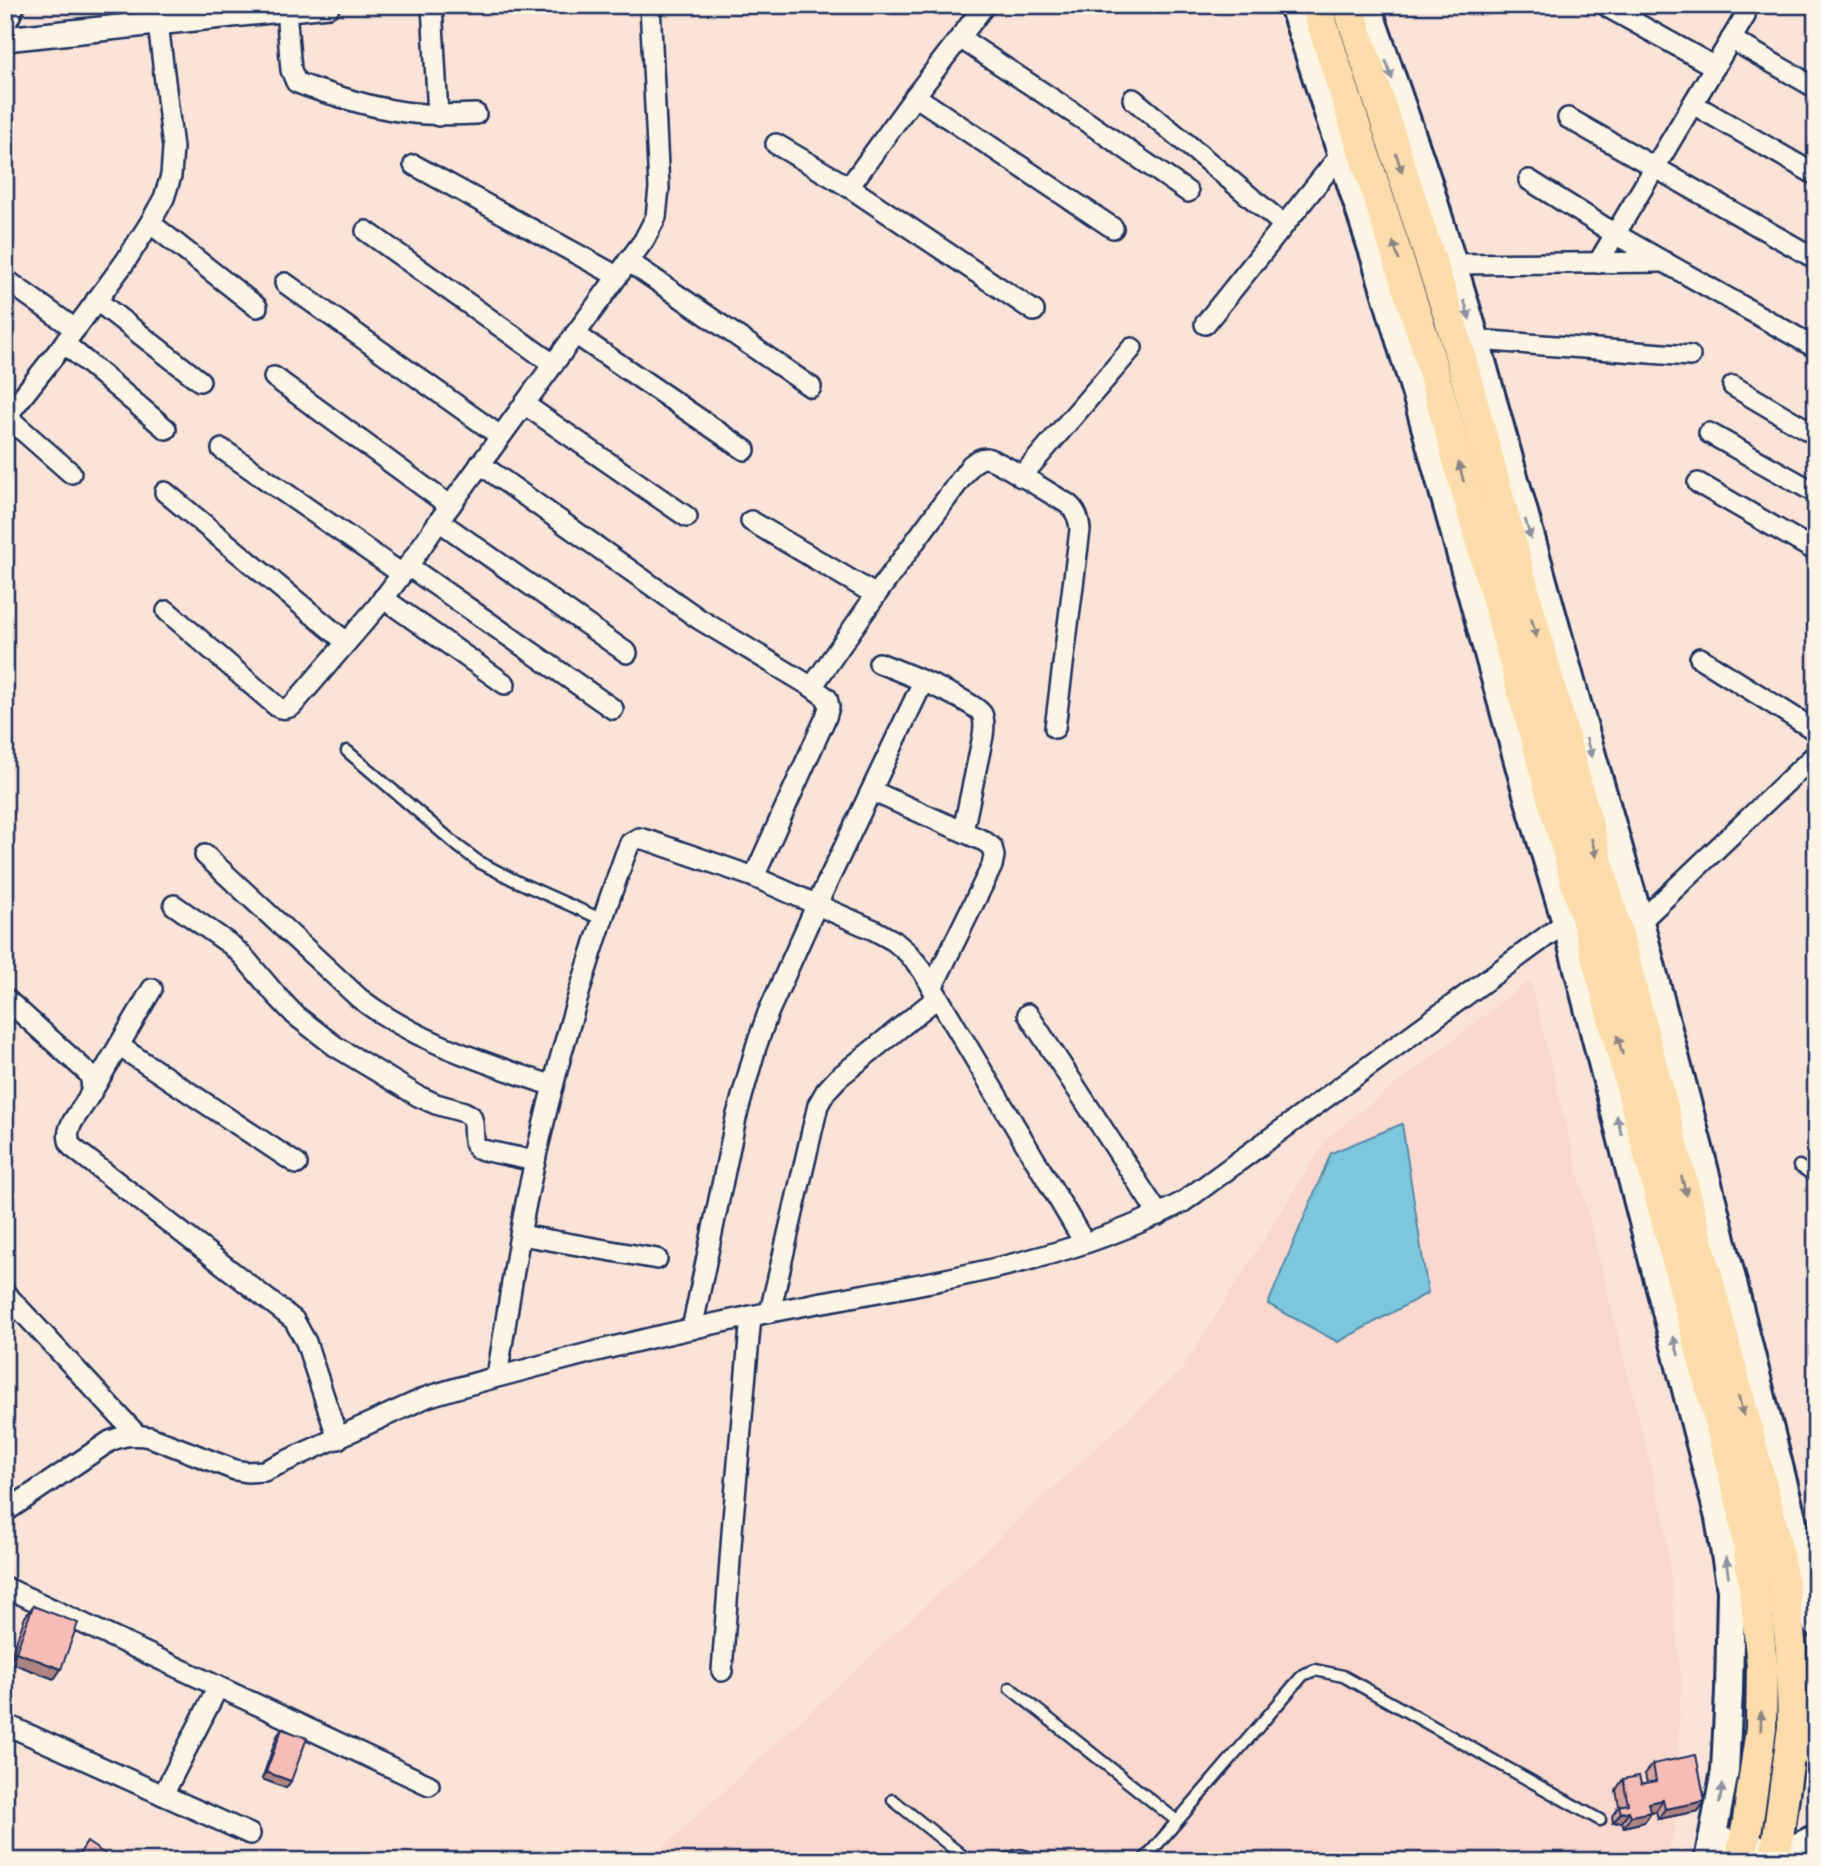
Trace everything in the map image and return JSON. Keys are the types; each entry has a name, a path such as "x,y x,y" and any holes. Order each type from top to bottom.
{"main road":[{"path":"1293,5 1377,264 1420,408 1529,801 1566,922 1719,1518 1731,1590 1729,1691 1725,1771 1711,1850 1775,1857 1816,1838"},
{"path":"1316,5 1424,339 1594,947 1743,1510 1762,1666 1761,1729 1742,1853"},
{"path":"1348,5 1464,333 1573,690 1640,922 1801,1553 1816,1624"},
{"path":"1367,5 1427,179 1453,264 1464,333 1772,1524 1783,1581 1791,1649 1793,1727 1775,1857"},
{"path":"1793,1727 1816,1754"}],"street":[{"path":"5,26 15,5"},
{"path":"5,39 328,5"},
{"path":"432,5 438,116"},
{"path":"167,611 278,708 286,708 292,706 383,598 651,229 659,204 650,5"},
{"path":"849,187 985,5"},
{"path":"1609,8 1715,67"},
{"path":"286,9 291,70 296,82 398,113 438,116 475,114"},
{"path":"1598,263 1745,16"},
{"path":"71,473 6,416 96,300 150,223 164,198 171,176 173,148 158,23"},
{"path":"960,38 1188,192"},
{"path":"1731,39 1816,88"},
{"path":"915,96 1113,228"},
{"path":"1133,99 1284,225"},
{"path":"1693,104 1816,175"},
{"path":"1568,118 1816,259"},
{"path":"776,144 849,187 1034,311"},
{"path":"1205,324 1341,154"},
{"path":"414,164 623,269 811,387"},
{"path":"1529,180 1615,234 1816,348"},
{"path":"150,223 257,307"},
{"path":"366,231 553,364"},
{"path":"1453,264 1666,262"},
{"path":"5,279 166,429"},
{"path":"285,282 500,436"},
{"path":"96,300 200,381"},
{"path":"1464,333 1690,356"},
{"path":"575,334 745,450"},
{"path":"1021,477 1132,348"},
{"path":"274,377 444,513 627,653"},
{"path":"1733,386 1816,435"},
{"path":"524,404 687,517"},
{"path":"1709,433 1816,493"},
{"path":"222,449 613,709"},
{"path":"812,687 971,465 985,458 1068,504 1079,518 1080,530 1055,728"},
{"path":"480,464 699,619 827,698 829,707 826,717 754,877"},
{"path":"1698,483 1816,551"},
{"path":"165,492 346,642"},
{"path":"751,521 876,595"},
{"path":"383,598 505,684"},
{"path":"1700,657 1816,731"},
{"path":"880,663 969,703 982,714 984,736 963,831"},
{"path":"692,1329 736,1118 752,1058 768,1013 923,682"},
{"path":"1640,922 1816,754"},
{"path":"722,1671 733,1519 761,1314 818,1105 838,1078 935,992 995,856 992,847 984,841 872,791"},
{"path":"497,1376 535,1161 571,1015 601,919 625,855 630,843 639,838 754,877 874,930 908,953 922,970 1084,1242"},
{"path":"205,855 378,1013 432,1043 553,1086"},
{"path":"174,905 231,945 295,1015 335,1046 418,1096 471,1116 474,1142 478,1149 535,1161"},
{"path":"5,1512 110,1441 124,1435 150,1437 222,1466 247,1472 264,1471 427,1397 497,1376 594,1351 761,1314 977,1273 1113,1234 1183,1202 1566,922"},
{"path":"152,989 67,1133 68,1141 72,1147 294,1320 306,1342 338,1439"},
{"path":"5,998 88,1073 92,1087 90,1096"},
{"path":"1028,1014 1159,1214"},
{"path":"119,1046 297,1164"},
{"path":"521,1235 657,1259"},
{"path":"5,1293 136,1434"},
{"path":"5,1587 429,1785"},
{"path":"163,1795 218,1687"},
{"path":"5,1724 250,1834"}],"lane":[{"path":"347,751 479,862 601,919"},
{"path":"1799,1166 1816,1177"},
{"path":"1143,1861 1303,1675 1315,1670 1343,1676 1600,1819"},
{"path":"1010,1688 1177,1821"},
{"path":"892,1800 968,1861"},
{"path":"1004,1861 1020,1854 1035,1861"}],"shaded area":[{"path":"1530,980 1665,1524 1681,1680 1675,1830 1663,1861 648,1861 1183,1368 1328,1137"}],"water":[{"path":"1402,1124 1428,1293 1338,1342 1268,1304 1331,1153"}],"building":[{"path":"33,1606 78,1623 61,1669 16,1652"},
{"path":"282,1729 307,1738 291,1781 266,1772"},
{"path":"1696,1755 1705,1801 1665,1809 1663,1800 1649,1803 1651,1812 1631,1816 1629,1811 1621,1813 1619,1806 1628,1804 1623,1779 1639,1776 1641,1784 1656,1781 1653,1764"},
{"path":"87,1842 112,1859 111,1861 75,1861"}]}
